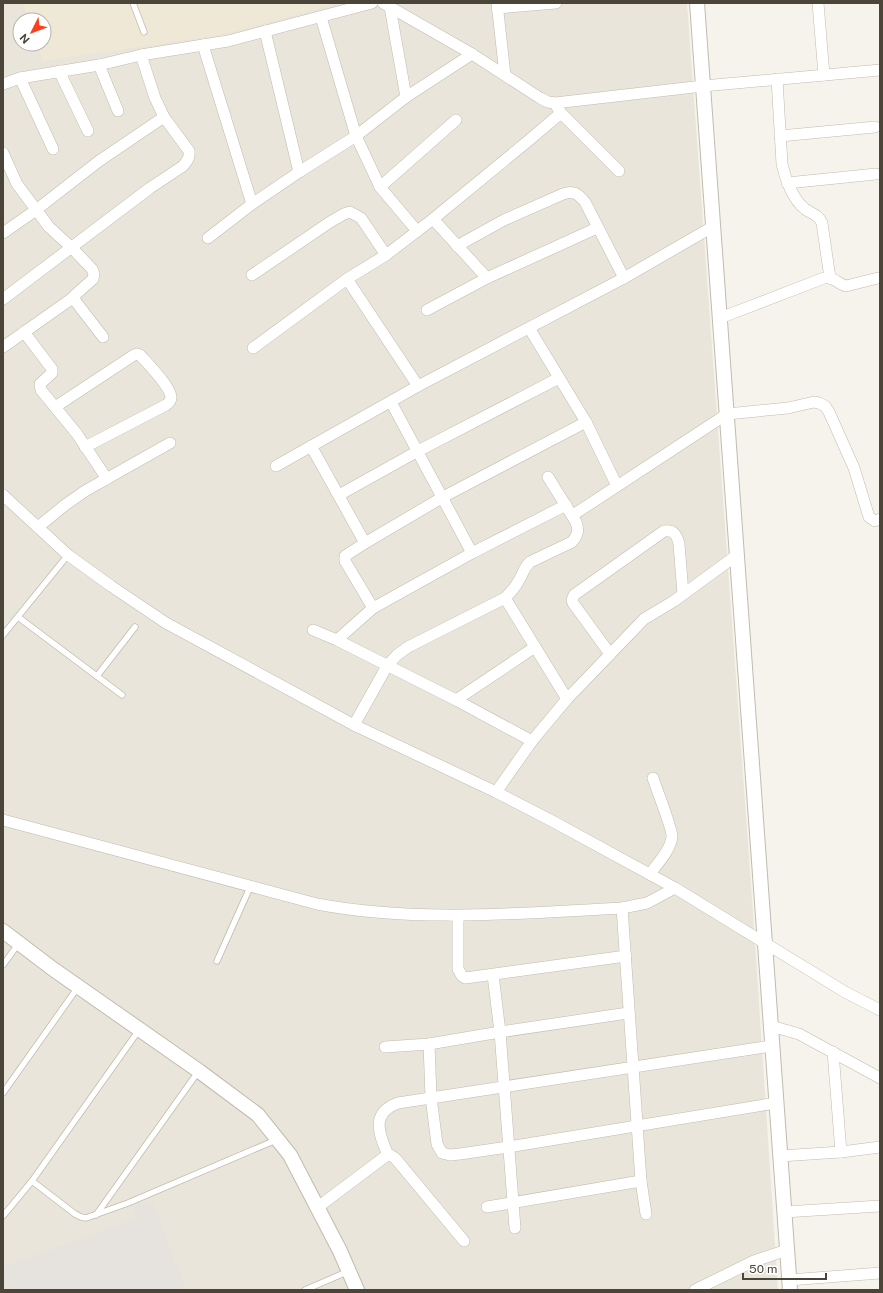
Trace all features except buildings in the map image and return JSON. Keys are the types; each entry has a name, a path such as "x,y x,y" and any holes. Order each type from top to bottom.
{"street":[{"path":"3,84 20,78 99,65 141,55 228,41 372,3"},
{"path":"505,75 497,6 556,3"},
{"path":"697,3 790,1285 880,1273"},
{"path":"818,3 824,75"},
{"path":"387,5 472,54 540,98 548,102 555,103 703,86 880,70"},
{"path":"387,5 406,97"},
{"path":"321,16 356,136 380,188 417,231"},
{"path":"266,31 299,172"},
{"path":"203,45 252,204"},
{"path":"208,238 252,204 356,136 406,97 472,54"},
{"path":"3,299 150,188 183,166 190,156 189,151 164,116 155,98 141,55"},
{"path":"99,65 118,111"},
{"path":"59,72 88,131"},
{"path":"20,78 53,149"},
{"path":"777,79 782,164 787,183 803,207 817,216 822,223 830,278"},
{"path":"555,103 561,113 619,171"},
{"path":"254,348 347,279 386,255 433,219 561,113"},
{"path":"3,233 36,210 98,161 164,116"},
{"path":"380,188 456,120"},
{"path":"780,136 875,127"},
{"path":"3,153 17,184 36,210 52,231 72,248 92,269 94,274 93,279 74,297 3,347"},
{"path":"787,183 876,174"},
{"path":"457,246 504,220 572,191 576,193 584,202 624,278"},
{"path":"252,275 330,222 350,212 361,218 386,255"},
{"path":"433,219 487,278"},
{"path":"276,466 418,386 624,278 714,226"},
{"path":"427,310 487,278 597,228"},
{"path":"720,318 824,278 830,278 846,286 878,278"},
{"path":"347,279 418,386"},
{"path":"74,297 76,302 103,337"},
{"path":"530,328 586,422 617,486"},
{"path":"24,332 52,368 52,373 39,386 41,390 85,447 107,479"},
{"path":"55,407 137,354 140,355 164,383 171,396 170,401 166,405 85,447"},
{"path":"339,495 418,451 559,378"},
{"path":"390,402 472,552"},
{"path":"573,516 727,414 788,408 814,402 825,406 829,412 854,468 869,517 875,521 880,519"},
{"path":"372,608 344,561 346,556 365,543 443,497 586,422"},
{"path":"38,527 85,491 170,443"},
{"path":"311,446 365,543"},
{"path":"354,725 387,666 397,655 408,647 505,598 514,590 526,566 530,562 572,542 579,529 573,516 548,477"},
{"path":"3,495 68,555 166,623 354,725 496,792 650,874 845,992 880,1010"},
{"path":"337,640 372,608 472,552 566,505"},
{"path":"610,654 575,606 572,600 574,595 664,531 669,530 678,536 680,544 683,594"},
{"path":"496,792 532,741 567,700 644,619 683,594 737,555"},
{"path":"505,598 567,700"},
{"path":"313,630 337,640 456,700 532,741"},
{"path":"456,700 535,647"},
{"path":"650,874 669,845 672,835 653,778"},
{"path":"3,820 202,874 251,885 317,904 349,910 378,913 458,916 622,908 648,903 675,888"},
{"path":"622,908 626,956 628,1013 634,1067 641,1181 646,1214"},
{"path":"458,916 458,969 465,978 626,956"},
{"path":"3,931 78,987 199,1071 258,1115 290,1155 358,1290"},
{"path":"493,975 500,1032 515,1228"},
{"path":"385,1047 429,1044 628,1013"},
{"path":"771,1026 799,1034 880,1078"},
{"path":"429,1044 431,1097 436,1144 442,1153 450,1155 508,1147 776,1103"},
{"path":"464,1241 395,1158 388,1155 379,1130 383,1112 388,1107 398,1103 431,1097 772,1046"},
{"path":"834,1052 841,1152"},
{"path":"780,1156 841,1152 880,1147"},
{"path":"318,1208 388,1155"},
{"path":"487,1207 641,1181"},
{"path":"784,1212 880,1206"},
{"path":"695,1290 754,1261 787,1250"}],"lane":[{"path":"133,3 144,32"},
{"path":"3,634 68,555"},
{"path":"18,616 122,695"},
{"path":"97,676 135,627"},
{"path":"217,961 251,885"},
{"path":"3,965 19,943"},
{"path":"3,1093 78,987"},
{"path":"3,1216 32,1181 139,1030"},
{"path":"96,1215 199,1071"},
{"path":"32,1181 75,1214 86,1218 128,1203 278,1139"},
{"path":"305,1290 349,1271"}],"shaded area":[{"path":"3,3 687,3 753,912 778,1290 3,1290"},
{"path":"22,3 338,3 225,34 43,61 40,52 52,52 52,12 26,12"},
{"path":"152,1201 186,1290 3,1290 3,1266 26,1259 136,1218 134,1206"}]}
